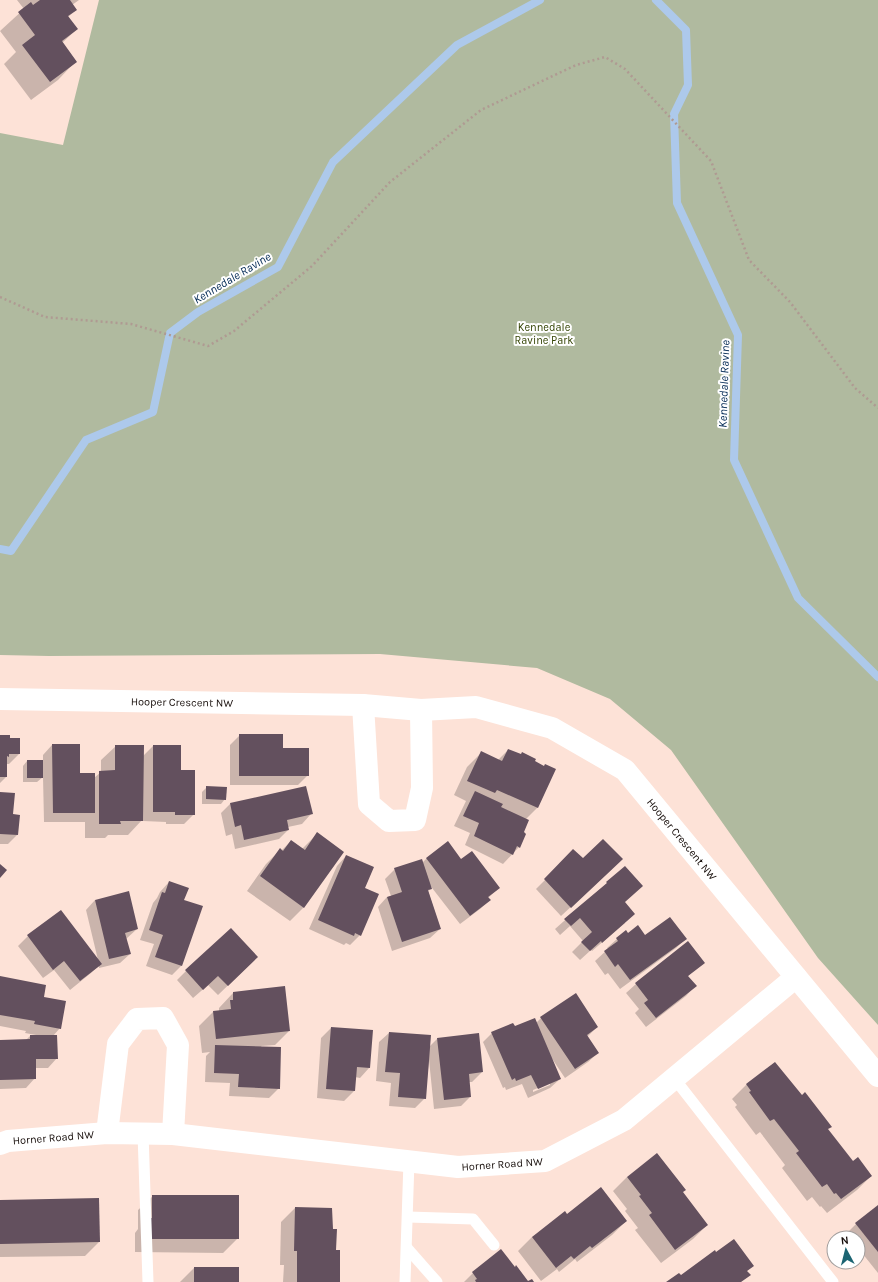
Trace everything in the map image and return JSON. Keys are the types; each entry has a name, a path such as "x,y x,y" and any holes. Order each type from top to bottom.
{"street":[{"name":"Hooper Crescent NW","path":"0,699 363,705 421,710 476,707 552,728 625,770 878,1076"},
{"path":"363,705 369,804 389,821 415,820 422,788 421,710"},
{"name":"Horner Road NW","path":"0,1144 8,1140 107,1133 143,1133 173,1134 458,1167 545,1161 624,1120 796,977"},
{"name":"Horner Road NW","path":"107,1133 118,1044 137,1019 163,1018 178,1045 173,1134"}],"lane":[{"path":"674,1078 827,1280"},
{"path":"143,1133 148,1282"},
{"path":"405,1282 409,1161"},
{"path":"408,1217 473,1219 494,1245"},
{"path":"407,1248 437,1282"}],"path":[{"path":"0,297 45,317 132,324 208,346 234,330 312,266 390,182 481,110 576,65 605,57 625,69 634,77 698,149 711,161 749,260 790,302 856,388 878,408"}],"green space":[{"name":"Kennedale Ravine Park","path":"99,0 878,0 878,1025 818,958 671,750 610,699 537,668 380,654 0,655 0,133 63,145"}],"building":[{"path":"40,0 70,0 77,10 68,16 78,29 62,41 77,62 50,82 22,45 35,35 18,12 31,2 33,5"},
{"path":"239,734 283,734 283,748 309,748 309,776 239,776"},
{"path":"0,735 10,735 10,738 20,738 20,754 9,754 9,757 7,756 7,777 0,777"},
{"path":"52,744 80,744 80,773 95,773 95,813 53,813"},
{"path":"115,745 144,745 143,821 120,821 121,824 99,824 99,771 115,770"},
{"path":"153,745 181,745 181,770 195,770 195,815 175,815 175,812 153,812"},
{"path":"508,749 521,754 522,752 536,759 535,761 544,766 545,764 556,769 538,808 497,790 495,793 467,781 481,751 502,761"},
{"path":"27,760 43,760 43,778 27,778"},
{"path":"206,786 227,787 226,800 206,799"},
{"path":"306,786 313,814 287,820 289,830 244,840 241,825 235,827 230,803"},
{"path":"475,791 503,804 501,807 529,820 524,832 526,834 520,848 517,846 513,855 474,836 479,823 463,816"},
{"path":"0,792 15,793 13,814 20,815 18,835 0,834"},
{"path":"317,832 344,852 304,908 260,876 280,848 283,851 291,840 305,850"},
{"path":"603,839 623,859 571,908 544,879 573,849 583,858"},
{"path":"448,841 461,859 472,851 500,888 488,897 491,900 470,916 426,858"},
{"path":"346,855 374,867 365,888 379,894 361,936 355,933 354,936 318,920"},
{"path":"422,859 432,889 428,890 441,929 402,942 387,897 402,892 394,868"},
{"path":"0,864 7,870 0,878"},
{"path":"625,866 643,886 625,902 635,914 602,943 601,941 590,951 581,942 592,932 580,918 571,926 564,919"},
{"path":"169,881 189,888 184,900 203,906 182,966 155,957 163,935 149,930 162,892 165,893"},
{"path":"129,891 138,929 125,933 131,954 109,959 95,900"},
{"path":"61,910 102,964 80,981 64,961 53,970 27,935"},
{"path":"670,917 687,939 630,980 618,964 615,967 604,951 618,941 616,938 626,930 628,933 638,925 645,935"},
{"path":"231,928 258,957 228,986 218,976 203,990 185,970"},
{"path":"688,941 705,963 688,976 697,986 656,1018 644,1003 648,1000 635,983"},
{"path":"0,976 46,985 44,997 66,1001 61,1029 34,1024 35,1021 0,1015"},
{"path":"285,986 290,1031 216,1039 213,1011 231,1009 230,1000 233,1000 233,992"},
{"path":"576,993 598,1027 587,1035 599,1053 575,1069 540,1017"},
{"path":"535,1018 561,1079 538,1089 531,1075 516,1081 515,1078 512,1080 491,1032 513,1023 515,1026"},
{"path":"331,1027 373,1030 370,1068 357,1067 355,1091 326,1089"},
{"path":"389,1032 431,1035 426,1099 398,1097 400,1073 385,1072"},
{"path":"479,1033 483,1072 469,1074 471,1097 444,1100 437,1038"},
{"path":"30,1035 57,1035 58,1059 36,1059 36,1079 0,1080 0,1040 30,1039"},
{"path":"215,1045 281,1047 280,1089 238,1087 239,1074 214,1073"},
{"path":"775,1062 802,1095 805,1092 832,1127 828,1129 853,1161 858,1157 872,1176 841,1199 836,1193 834,1194 827,1184 822,1187 796,1153 799,1151 774,1119 770,1121 749,1092 751,1091 746,1084"},
{"path":"657,1153 686,1190 683,1192 708,1225 675,1250 649,1215 652,1213 639,1196 641,1195 627,1177"},
{"path":"601,1187 627,1221 592,1248 590,1246 574,1259 571,1256 556,1268 532,1237 565,1211 567,1214"},
{"path":"152,1195 239,1195 239,1239 148,1239 148,1218 152,1218"},
{"path":"99,1198 100,1242 0,1244 0,1200"},
{"path":"878,1205 878,1252 866,1237 866,1230 861,1230 855,1223"},
{"path":"295,1207 332,1208 333,1229 337,1229 336,1250 340,1250 340,1282 297,1282 297,1251 294,1251"},
{"path":"734,1239 754,1266 747,1271 751,1275 741,1282 666,1282 679,1273 681,1275 715,1250 716,1252"},
{"path":"501,1249 528,1281 532,1279 534,1282 476,1282 475,1280 477,1279 472,1272"},
{"path":"194,1267 239,1267 239,1282 194,1282"}],"waterway":[{"name":"Kennedale Ravine","path":"0,549 11,551 86,440 153,412 170,333 198,312 278,267 333,162 457,45 540,0"},
{"name":"Kennedale Ravine","path":"656,0 686,30 688,85 674,114 677,203 738,335 734,460 798,598 878,677"}]}
